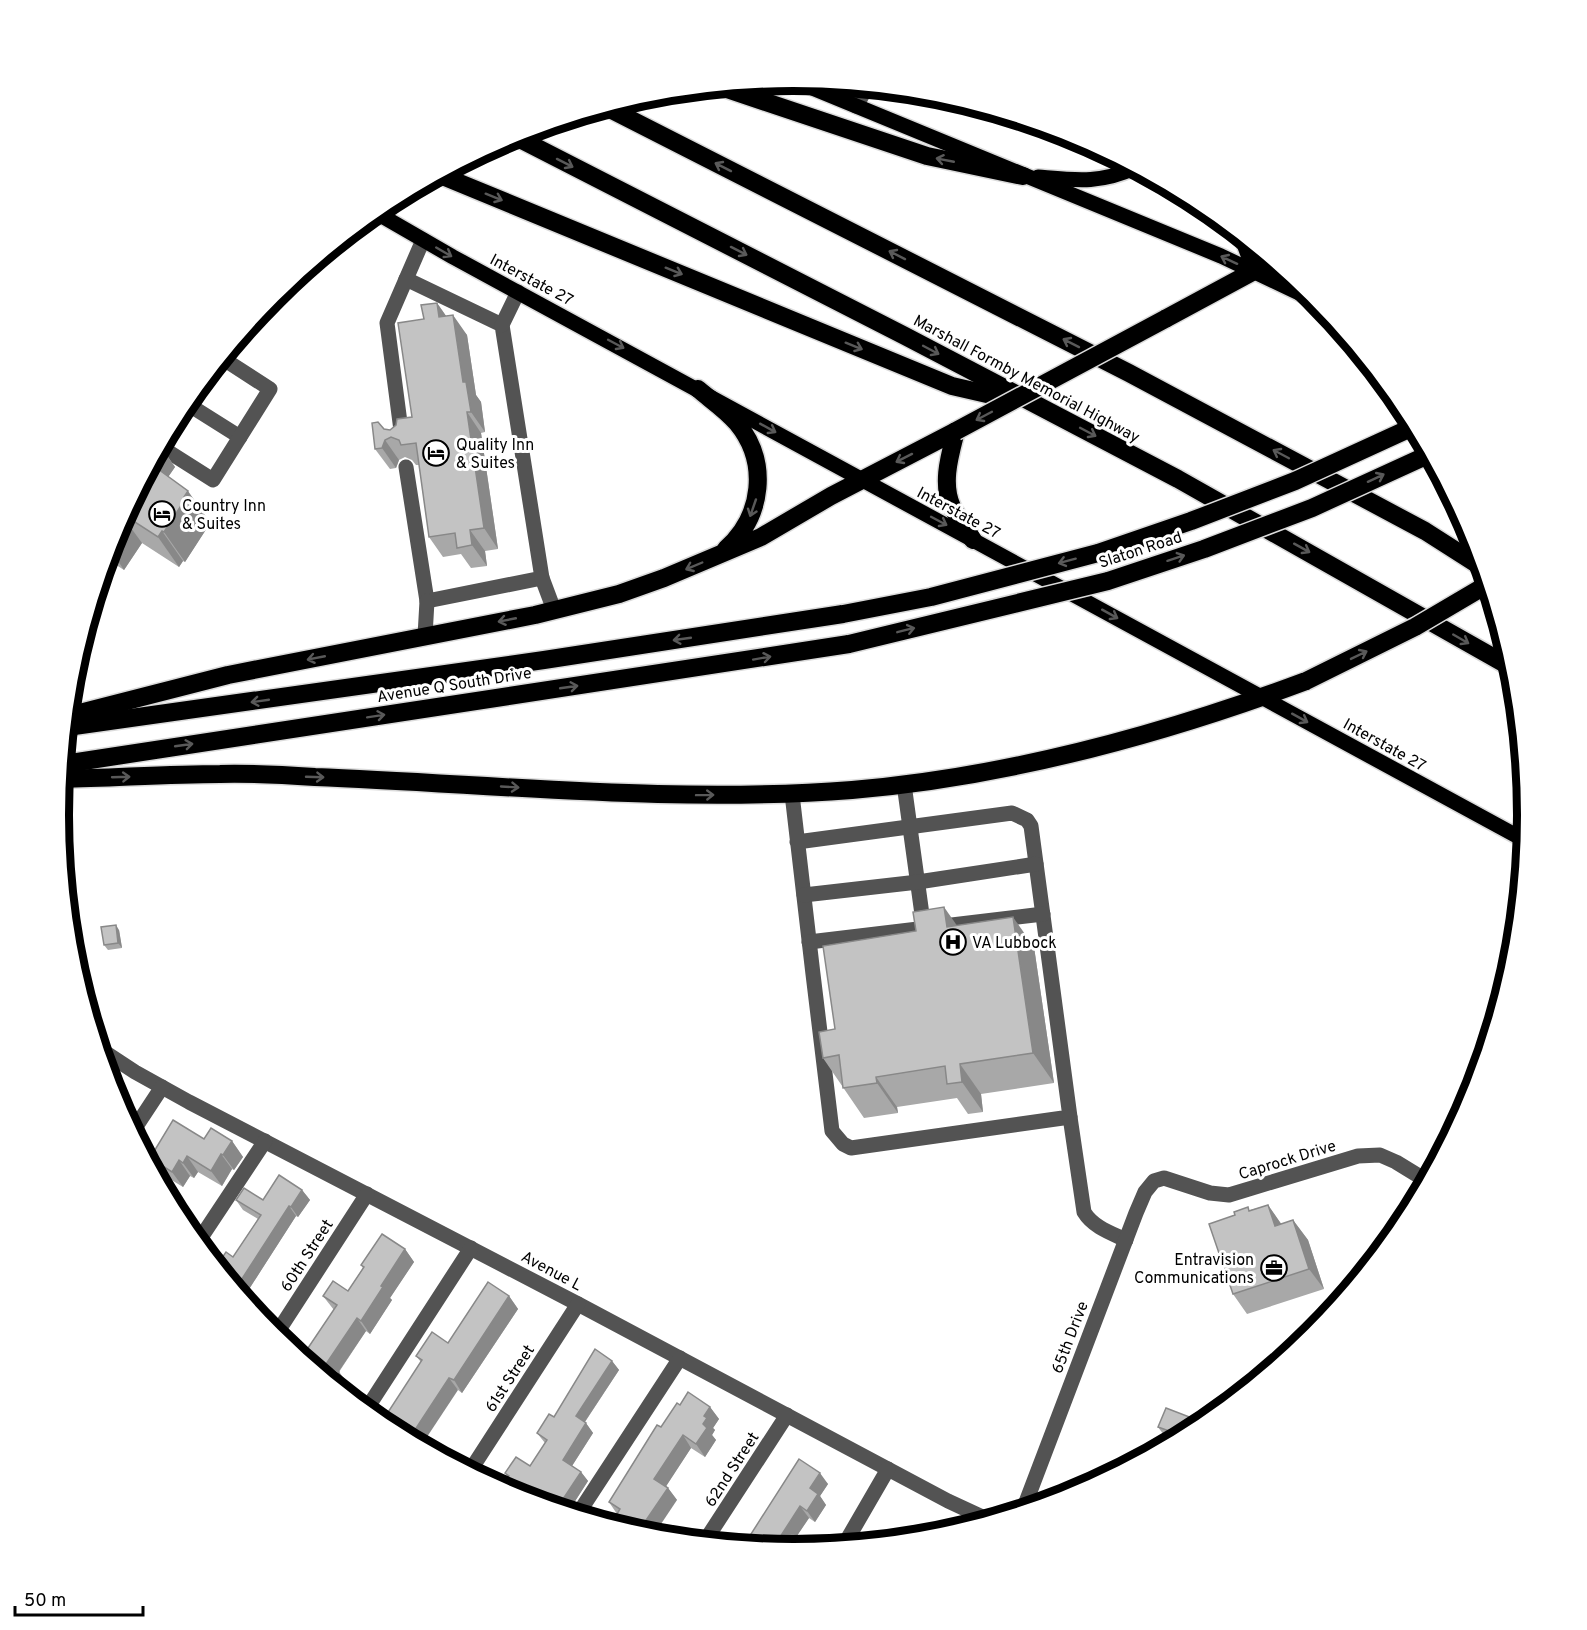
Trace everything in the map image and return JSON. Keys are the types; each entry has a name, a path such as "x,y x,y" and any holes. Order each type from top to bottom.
{"highway":[{"path":"738,93 927,156 1023,176"},
{"path":"617,112 1129,373 1470,555"},
{"name":"Marshall Formby Memorial Highway","path":"526,142 1178,478 1501,662"},
{"path":"448,178 952,386 1036,405"},
{"path":"76,714 228,675 554,610 619,594 664,578 761,537 862,480 1267,266"},
{"path":"698,389 736,421 750,444 758,471 756,502 750,518 734,542 719,556"},
{"name":"Slaton Road","path":"843,614 931,597 1098,553 1191,521 1295,481 1407,430"},
{"path":"956,431 949,460 947,485 952,506 973,540"},
{"name":"Slaton Road","path":"849,644 1108,581 1204,549 1312,508 1423,457"},
{"path":"1425,531 1472,561"},
{"path":"71,779 222,774 693,796 792,794 904,784 1026,764 1124,740 1262,697 1306,681 1415,627 1482,588"},
{"name":"Avenue Q South Drive","path":"75,726 544,660 843,614"},
{"name":"Avenue Q South Drive","path":"71,763 849,644"}],"main road":[{"path":"821,92 1292,290"},
{"path":"1023,176 1087,181 1117,176 1126,172"},
{"name":"Interstate 27","path":"384,218 1517,836"},
{"path":"1245,248 1254,272"}],"street":[{"path":"856,106 863,94"},
{"path":"402,441 387,323 423,240"},
{"path":"406,279 502,325"},
{"path":"518,292 502,325 542,578 554,610"},
{"path":"167,451 213,480 270,389 229,362"},
{"path":"194,408 240,437"},
{"path":"406,466 427,601 424,636"},
{"path":"427,601 542,578"},
{"path":"904,784 924,929"},
{"path":"792,794 832,1131 843,1144 852,1148 1070,1117"},
{"path":"797,842 1012,813 1027,820 1031,826 1084,1212 1088,1220 1126,1240"},
{"path":"804,895 918,882 1036,864"},
{"path":"809,942 1043,914"},
{"name":"Avenue L","path":"110,1055 162,1087 980,1515"},
{"path":"138,1123 162,1087"},
{"path":"203,1234 265,1141"},
{"name":"Caprock Drive","path":"1154,1181 1164,1178 1183,1182 1210,1193 1229,1196 1358,1156 1380,1155 1421,1177"},
{"name":"65th Drive","path":"1027,1501 1145,1192 1154,1181"},
{"name":"60th Street","path":"281,1327 367,1194"},
{"path":"371,1403 471,1248"},
{"name":"61st Street","path":"474,1465 578,1304"},
{"path":"582,1508 680,1358"},
{"name":"62nd Street","path":"709,1534 787,1415"},
{"path":"849,1537 888,1469"}],"building":[{"name":"Quality Inn & Suites","path":"437,303 439,317 453,315 463,382 466,382 471,412 467,412 484,528 470,530 472,545 457,548 455,533 429,537 416,443 401,445 399,440 391,437 385,440 382,448 375,449 372,423 378,422 384,429 390,430 396,425 397,419 412,417 398,323 424,319 421,305"},
{"path":"158,469 188,491 184,497 186,498 164,532 162,531 158,537 132,520"},
{"path":"944,907 947,927 1013,917 1033,1053 960,1064 962,1082 947,1084 945,1066 876,1077 877,1083 843,1088 839,1055 823,1058 819,1032 835,1029 823,946 916,931 913,912"},
{"path":"116,925 118,943 104,945 101,927"},
{"path":"173,1120 204,1139 211,1128 232,1141 211,1171 187,1156 183,1163 179,1160 172,1172 159,1164 153,1153"},
{"path":"279,1175 302,1190 291,1207 289,1206 240,1282 221,1259 226,1252 233,1257 261,1215 236,1200 244,1188 263,1200"},
{"name":"Entravision Communications","path":"1268,1205 1275,1226 1293,1220 1309,1269 1233,1294 1209,1224 1235,1215 1234,1212 1248,1207 1249,1211"},
{"path":"382,1234 405,1249 361,1321 357,1318 326,1364 339,1372 336,1377 306,1351 337,1305 323,1296 333,1281 348,1291 364,1267 361,1265"},
{"path":"488,1282 509,1296 454,1380 449,1378 414,1431 387,1414 422,1360 416,1356 432,1332 448,1343"},
{"path":"595,1349 612,1361 576,1416 586,1423 563,1460 581,1472 563,1501 506,1480 509,1476 505,1473 516,1457 530,1466 547,1440 537,1433 549,1414 554,1417"},
{"path":"688,1392 710,1407 704,1416 707,1418 703,1424 707,1428 696,1444 683,1435 654,1479 668,1488 643,1524 615,1517 620,1509 609,1502 657,1425 661,1427 677,1403 680,1405"},
{"path":"1166,1408 1193,1419 1172,1432 1158,1427"},
{"path":"799,1459 820,1473 810,1488 818,1494 807,1511 800,1506 779,1539 748,1538"}],"place":[{"name":"Quality Inn & Suites","path":"436,453"},
{"name":"Country Inn & Suites","path":"162,514"},
{"name":"VA Lubbock","path":"953,942"},
{"name":"Entravision Communications","path":"1274,1268"}]}
